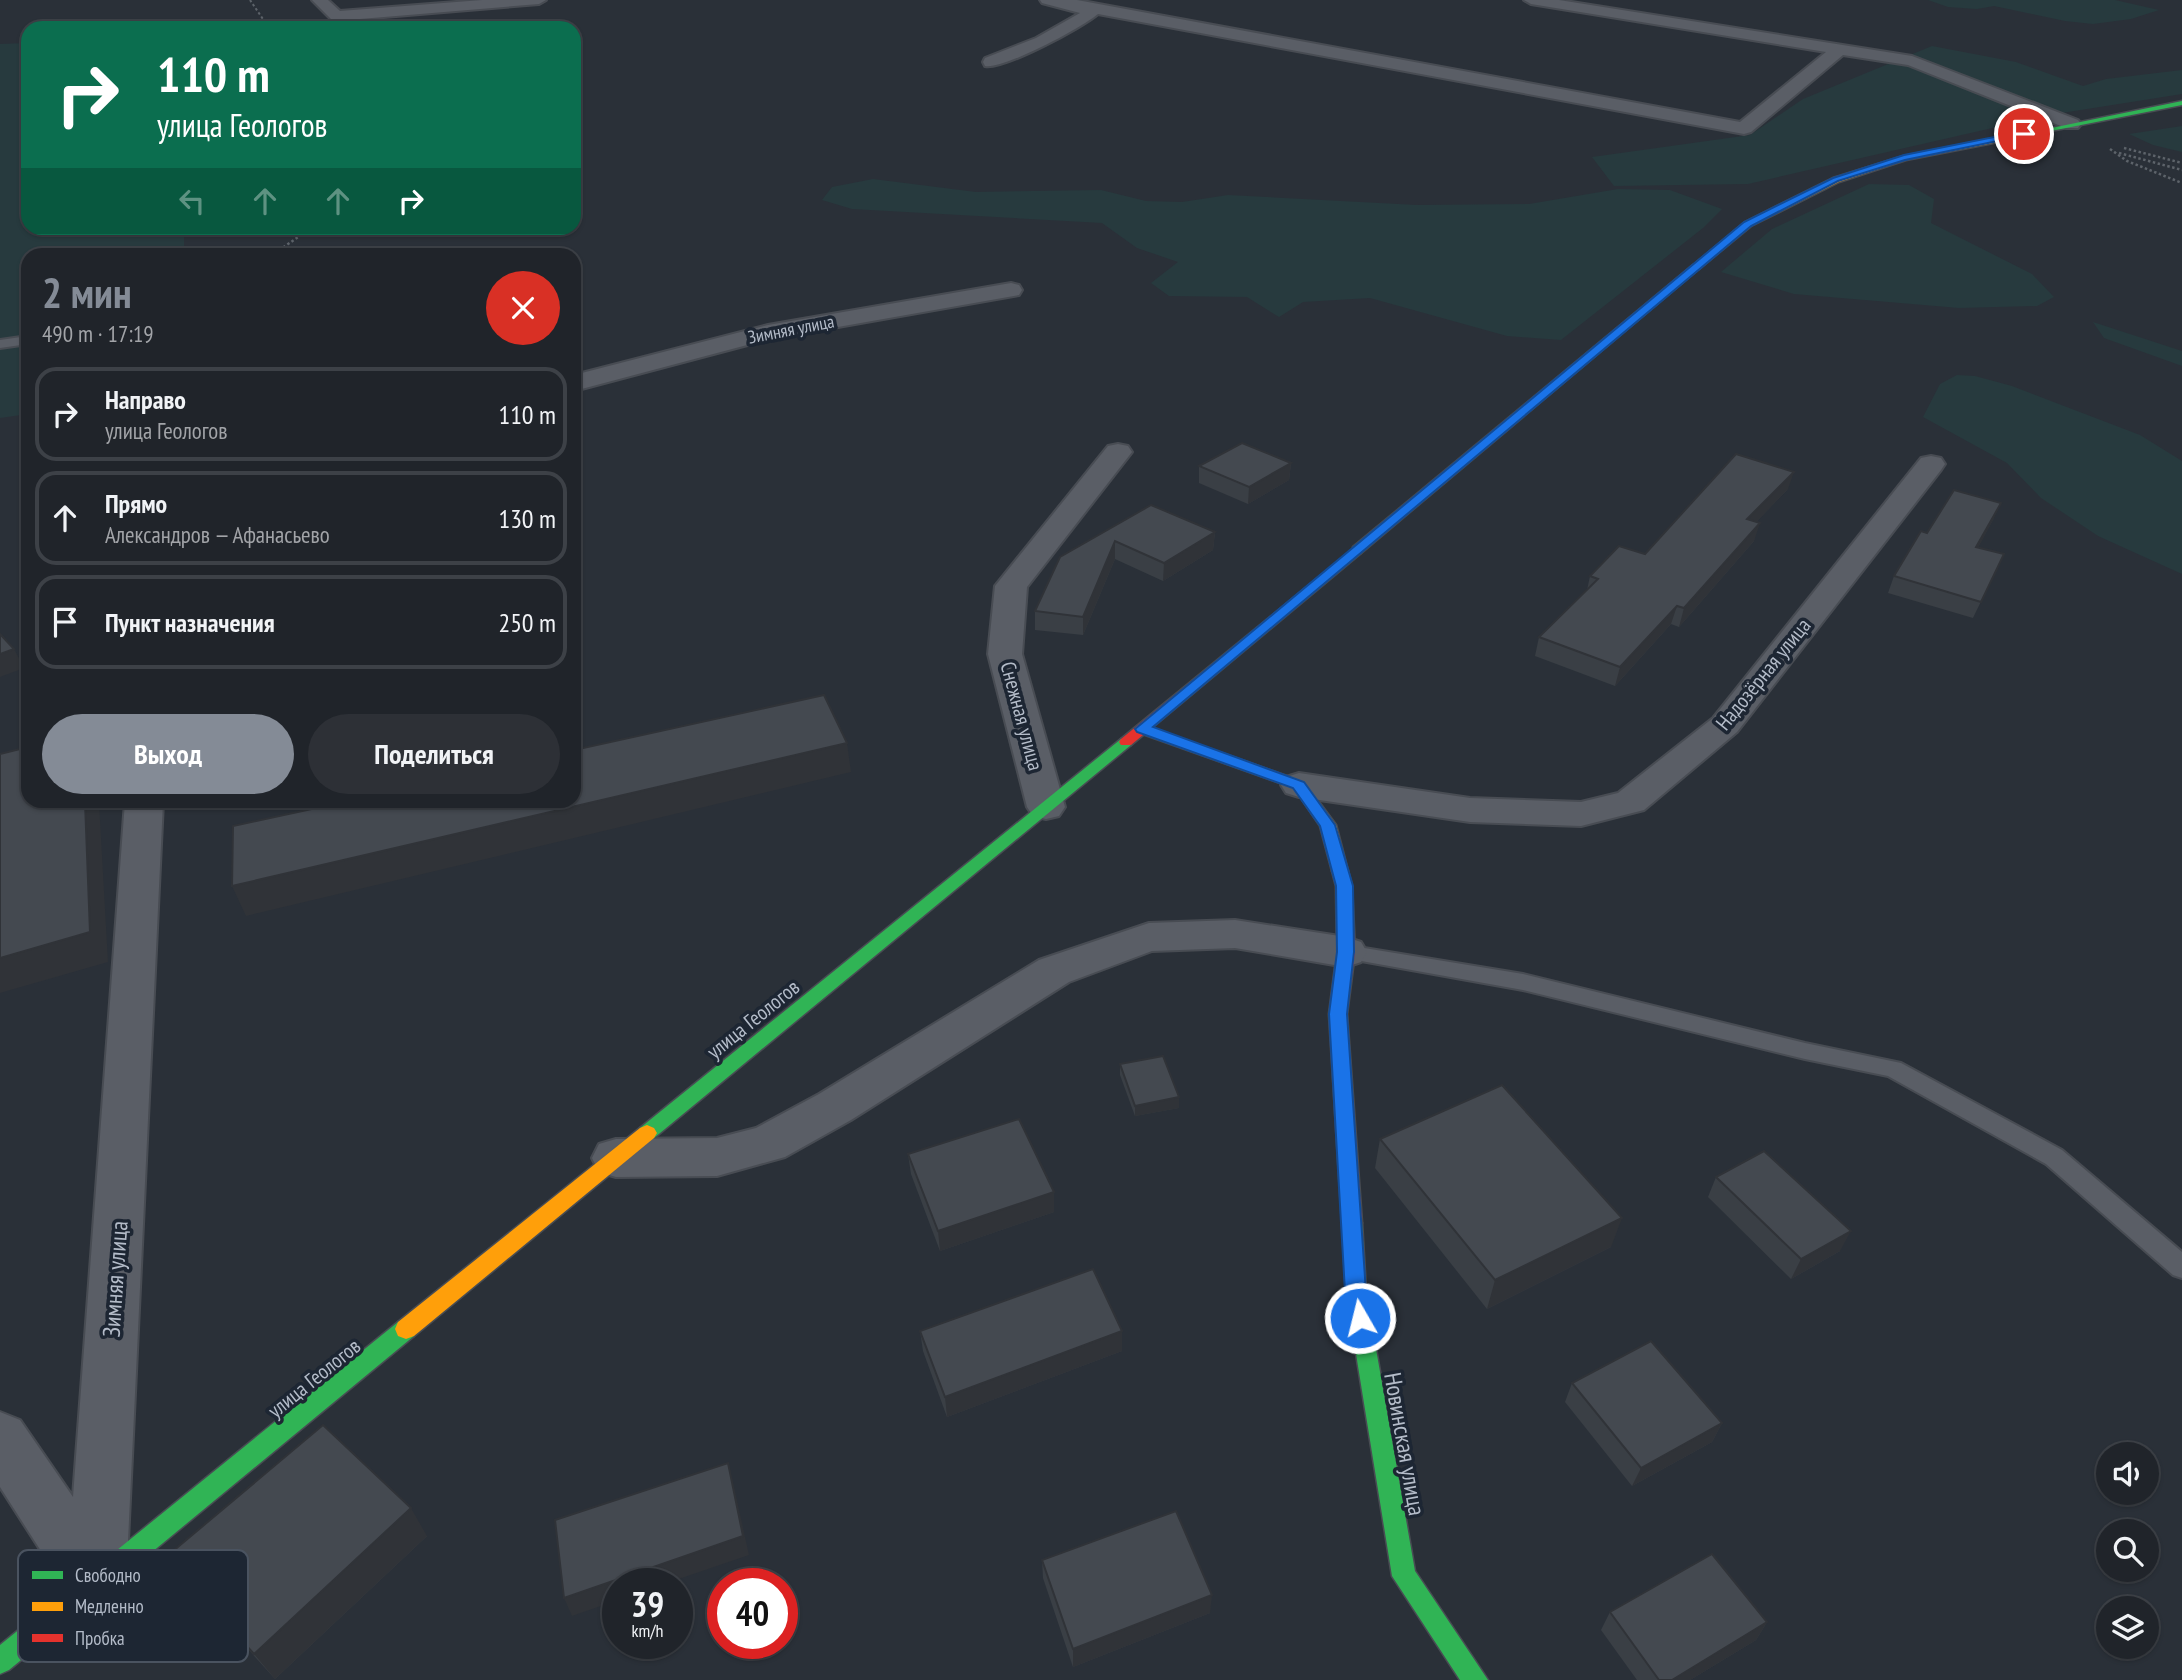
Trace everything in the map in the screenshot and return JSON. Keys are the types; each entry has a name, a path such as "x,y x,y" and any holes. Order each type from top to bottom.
{"street":[{"path":"319,0 336,16 539,0"},
{"path":"1047,0 1744,128 1840,49"},
{"path":"991,62 1042,41 1091,13 1059,0"},
{"path":"1531,0 1912,61 2072,124"},
{"name":"улица Геологов","path":"136,1550 1142,729 1748,224 1836,180 1904,158 2182,103"},
{"name":"Зимняя улица","path":"581,381 768,332 1011,290"},
{"name":"Снежная улица","path":"1046,807 1005,654 1012,586 1118,452"},
{"name":"Надозёрная улица","path":"1299,785 1470,810 1581,814 1631,802 1725,725 1931,464"},
{"path":"1142,729 1299,785"},
{"name":"Новинская улица","path":"1299,785 1328,825 1344,886 1346,952 1338,1014 1356,1292 1404,1576 1475,1680"},
{"name":"Зимняя улица","path":"98,1550 144,808"},
{"path":"616,1158 717,1157 768,1144 835,1107 1054,971 1149,937 1235,934 1346,952"},
{"path":"0,1437 74,1550"},
{"name":"улица Геологов","path":"0,1661 18,1646"}],"lane":[{"path":"0,344 21,341"},
{"path":"1346,952 1523,982 1893,1069 2054,1157 2182,1267"}],"path":[{"path":"250,0 264,21"},
{"path":"2072,124 2127,161 2182,183"},
{"path":"2096,140 2182,163"},
{"path":"2113,151 2182,170"},
{"path":"282,248 301,235"}],"green space":[{"path":"1928,0 2115,0 2159,10 2131,19 2093,24 1994,6 1977,9 1948,7"},
{"path":"21,43 21,235 184,235 184,248 21,248 21,415 0,418 0,44"},
{"path":"1932,46 2016,62 2083,86 2106,79 2182,70 2182,94 2049,115 1748,184 1614,186 1592,157 1750,135 1803,99"},
{"path":"2182,126 2182,152 2153,145 2129,134"},
{"path":"873,179 976,192 1101,190 1146,201 1182,202 1228,195 1417,205 1529,204 1618,189 1670,190 1722,209 1703,228 1561,340 1507,336 1370,298 1303,302 1279,317 1247,297 1169,296 1151,283 1178,262 1137,248 1102,223 852,209 822,200 832,187"},
{"path":"1869,184 1909,185 1934,199 1931,223 2032,274 2054,297 2037,306 1959,308 1794,294 1721,272 1772,229"},
{"path":"2093,322 2182,351 2182,366 2104,338"},
{"path":"1957,375 1975,376 2012,386 2140,435 2182,461 2182,574 2098,536 2041,498 2007,463 1923,417 1940,384"}],"building":[{"path":"1242,443 1291,463 1249,487 1199,466"},
{"path":"1736,454 1794,472 1747,519 1760,523 1684,608 1677,606 1620,667 1539,637 1598,579 1590,576 1619,546 1645,554"},
{"path":"1954,490 2001,503 1976,547 2004,554 1981,602 1894,576 1921,531 1927,533"},
{"path":"1151,505 1215,532 1164,563 1115,541 1083,617 1035,611 1060,557"},
{"path":"0,634 14,649 0,654"},
{"path":"824,695 847,743 581,805 581,748"},
{"path":"21,749 21,808 85,808 90,932 0,958 0,754"},
{"path":"316,808 567,808 232,886 233,826"},
{"path":"1163,1056 1179,1097 1135,1106 1120,1064"},
{"path":"1502,1085 1622,1218 1495,1280 1380,1139"},
{"path":"1019,1119 1054,1192 938,1231 908,1154"},
{"path":"1764,1151 1851,1231 1801,1259 1716,1177"},
{"path":"1093,1269 1122,1331 945,1397 920,1331"},
{"path":"1651,1341 1722,1423 1641,1468 1572,1383"},
{"path":"323,1425 411,1508 254,1654 248,1647 248,1550 174,1550"},
{"path":"728,1463 743,1536 651,1568 602,1568 602,1585 564,1598 555,1520"},
{"path":"1176,1511 1212,1595 1073,1649 1042,1560"},
{"path":"1712,1554 1767,1622 1672,1680 1659,1680 1610,1612"}],"traffic: fast":[{"path":"2026,134 2182,103"},
{"path":"1357,550 1696,267"},
{"path":"647,1133 1126,742"},
{"path":"1352,1223 1356,1292 1404,1576 1475,1680"},
{"path":"136,1550 406,1329"},
{"path":"0,1661 18,1646"}],"traffic: slow":[{"path":"1696,267 1748,224 1836,180 1904,158 2026,134"},
{"path":"1142,729 1299,785 1328,825 1340,871"},
{"path":"406,1329 647,1133"}],"traffic: jam":[{"path":"1126,742 1357,550"},
{"path":"1340,871 1344,886 1346,952 1338,1014 1352,1223"}],"route":[{"path":"1360,1318 1356,1292 1338,1014 1346,952 1344,886 1328,825 1299,785 1142,729 1748,224 1836,180 1904,158 2024,134"}]}
